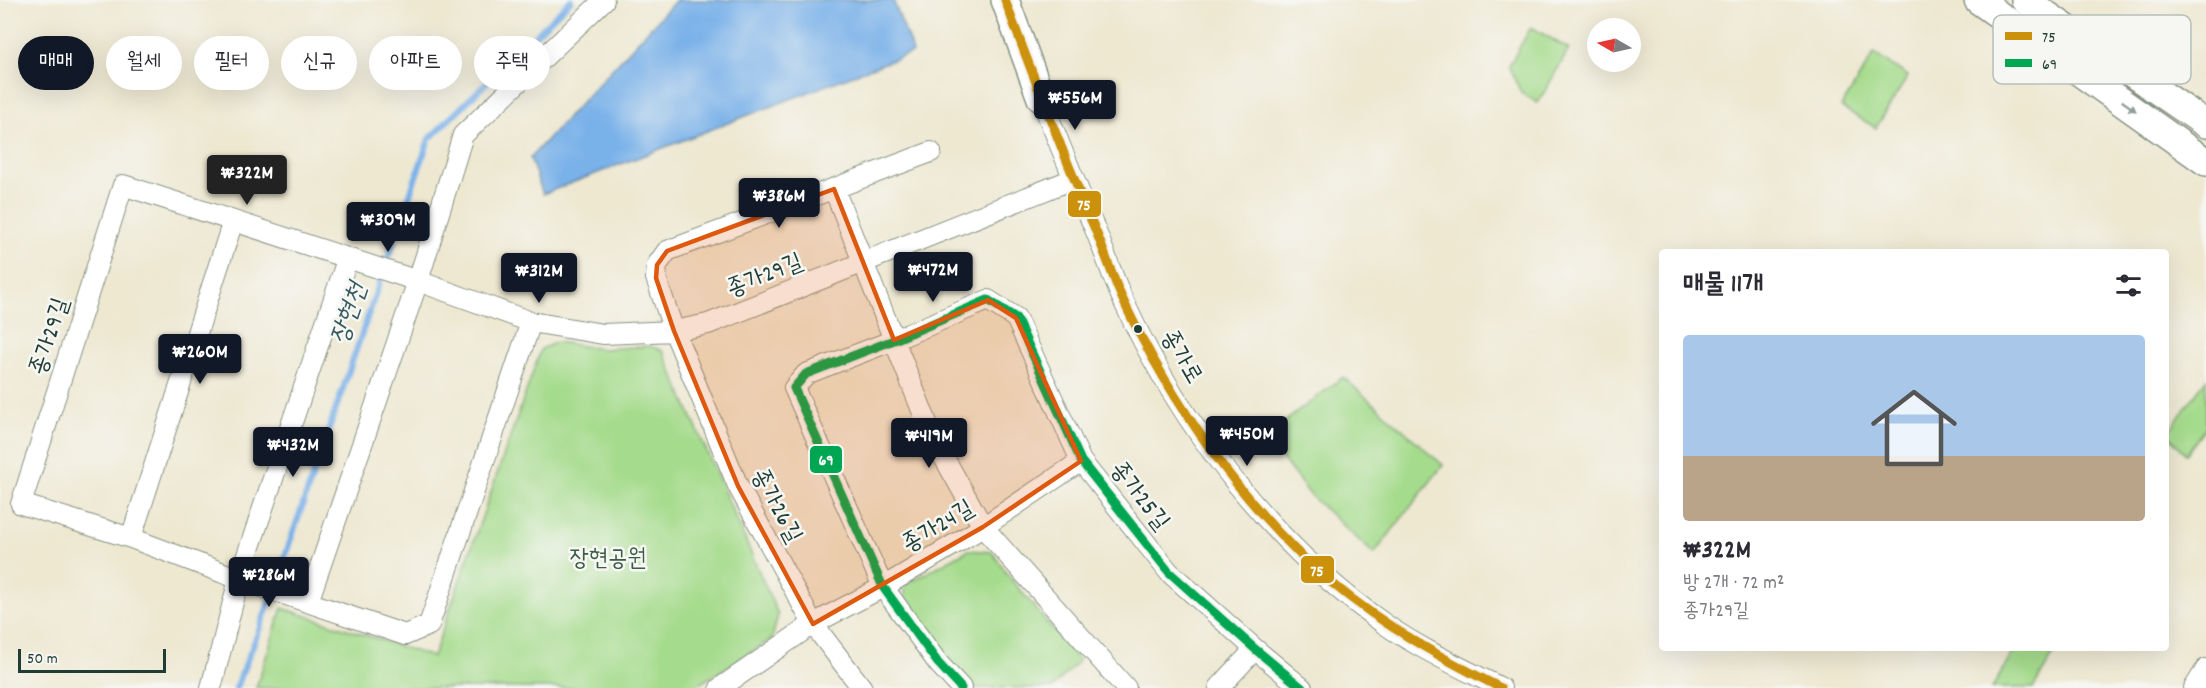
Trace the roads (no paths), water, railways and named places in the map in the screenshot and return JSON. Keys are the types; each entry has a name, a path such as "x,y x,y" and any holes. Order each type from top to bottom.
{"main road":[{"path":"1005,0 1041,98"},
{"path":"1978,0 1999,15"},
{"path":"2025,0 2047,15"},
{"path":"2096,84 2206,162"},
{"path":"2148,84 2206,124"}],"street":[{"path":"303,600 463,135 604,0"},
{"name":"종가로","path":"1041,98 1123,300 1154,360 1191,419 1239,487 1288,542 1340,590 1387,625 1444,659 1501,688"},
{"name":"종가26길","path":"862,688 813,624 738,486 674,331 656,278 657,265 667,251 931,152"},
{"name":"종가29길","path":"531,322 429,625 405,635 246,581 131,538 21,504 123,184 354,262 412,279 531,322 603,333 674,331 708,324 1073,179"},
{"path":"834,189 933,438 983,527 1126,688"},
{"path":"131,538 233,221"},
{"path":"211,688 354,262"},
{"name":"종가25길","path":"894,340 987,300 1016,318 1082,461 1169,572 1302,688"},
{"path":"894,340 806,374 794,388 883,587 938,663 961,688"},
{"name":"종가24길","path":"720,688 813,624 883,587 983,527 1082,461"},
{"path":"1219,688 1255,649"},
{"path":"2194,688 2206,669"}],"water":[{"path":"676,0 893,0 913,52 543,194 530,158"}],"waterway":[{"name":"장현천","path":"236,688 263,620 429,139 571,0"}],"park label":[{"name":"장현공원","path":"608,557"}]}
